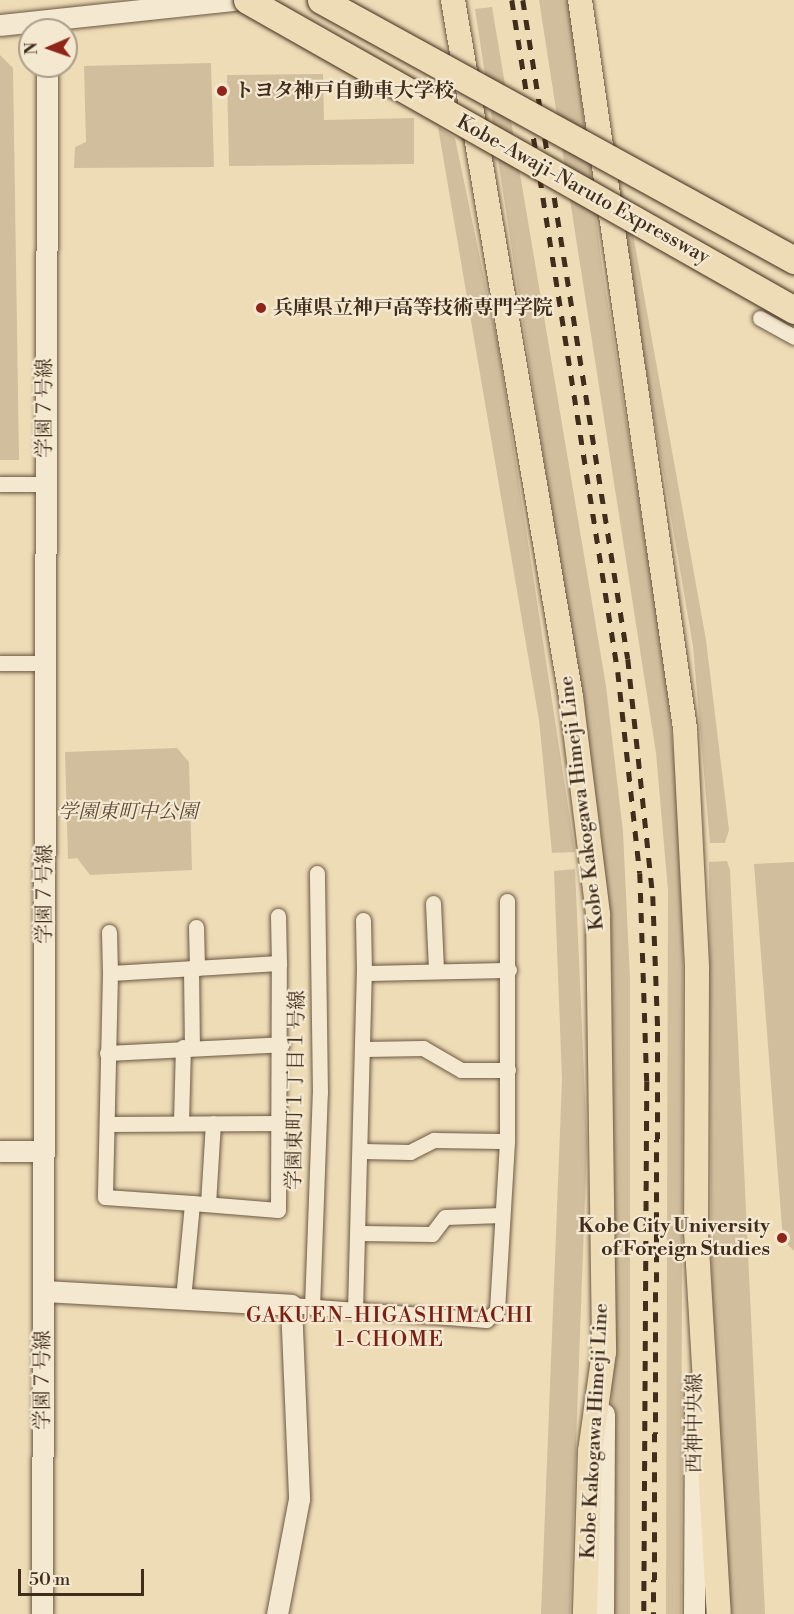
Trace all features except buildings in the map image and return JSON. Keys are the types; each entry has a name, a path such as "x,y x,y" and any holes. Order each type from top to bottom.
{"highway":[{"name":"Kobe-Awaji-Naruto Expressway","path":"247,0 794,309"},
{"name":"Kobe-Awaji-Naruto Expressway","path":"321,0 794,260"}],"main road":[{"name":"Kobe Kakogawa Himeji Line","path":"453,0 515,339 586,802 602,1027 604,1352 590,1451 585,1614"},
{"path":"580,0 685,729 697,969 696,1231 719,1614"}],"street":[{"path":"78,22 234,0"},
{"path":"0,25 18,25"},
{"name":"学園７号線","path":"42,1614 47,78"},
{"path":"760,318 794,337"},
{"path":"0,484 45,484"},
{"path":"0,663 44,663"},
{"name":"学園東町１丁目１号線","path":"301,1306 320,1093 317,873"},
{"path":"44,1292 301,1306 486,1320 497,1310 507,1141 509,970 507,901"},
{"path":"433,903 436,970"},
{"path":"109,932 105,1197 278,1210 282,1044 278,916"},
{"path":"355,1311 363,1151 365,1049 363,920"},
{"path":"181,1122 196,927"},
{"path":"110,973 279,963"},
{"path":"364,973 509,970"},
{"path":"107,1053 187,1047 282,1044"},
{"path":"365,1049 423,1048 461,1070 508,1070"},
{"path":"208,1204 213,1123"},
{"path":"107,1124 281,1123"},
{"path":"363,1151 410,1152 434,1140 507,1141"},
{"path":"0,1151 44,1151"},
{"path":"183,1299 192,1203"},
{"path":"360,1233 432,1234 445,1217 502,1215"},
{"name":"西神中央線","path":"694,1614 696,1231"},
{"path":"277,1614 299,1499 301,1306"},
{"path":"603,1614 604,1352"}],"green space":[{"path":"539,0 569,0 602,266 665,667 676,779 683,898 681,1614 666,1614 668,890 656,753"},
{"path":"492,7 606,686 623,832 630,979 630,1614 611,1614 612,979 601,832 475,9"},
{"path":"0,55 13,68 19,460 0,460"},
{"path":"211,63 214,167 74,168 75,147 86,142 84,66"},
{"path":"323,74 324,120 414,118 414,164 229,166 227,75"},
{"path":"438,127 455,138 498,345 575,852 552,853 539,720"},
{"path":"622,229 633,234 706,640 729,830 725,843 710,843 693,646"},
{"name":"学園東町中公園","path":"177,748 189,762 192,870 90,875 77,858 68,859 65,752"},
{"path":"727,861 730,870 765,1614 727,1614 712,1348 709,862"},
{"path":"794,862 794,1251 783,1240 754,864"},
{"path":"575,869 587,1143 570,1614 541,1614 562,1080 554,871"}],"railway":[{"path":"512,0 618,672 640,873 647,1081 644,1614"},
{"path":"523,0 628,659 653,896 658,1032 654,1614"}],"place":[{"name":"トヨタ神戸自動車大学校","path":"222,91"},
{"name":"兵庫県立神戸高等技術専門学院","path":"261,308"},
{"name":"Kobe City University of Foreign Studies","path":"782,1238"}],"district":[{"name":"GAKUEN-HIGASHIMACHI 1-CHOME","path":"390,1328"}]}
